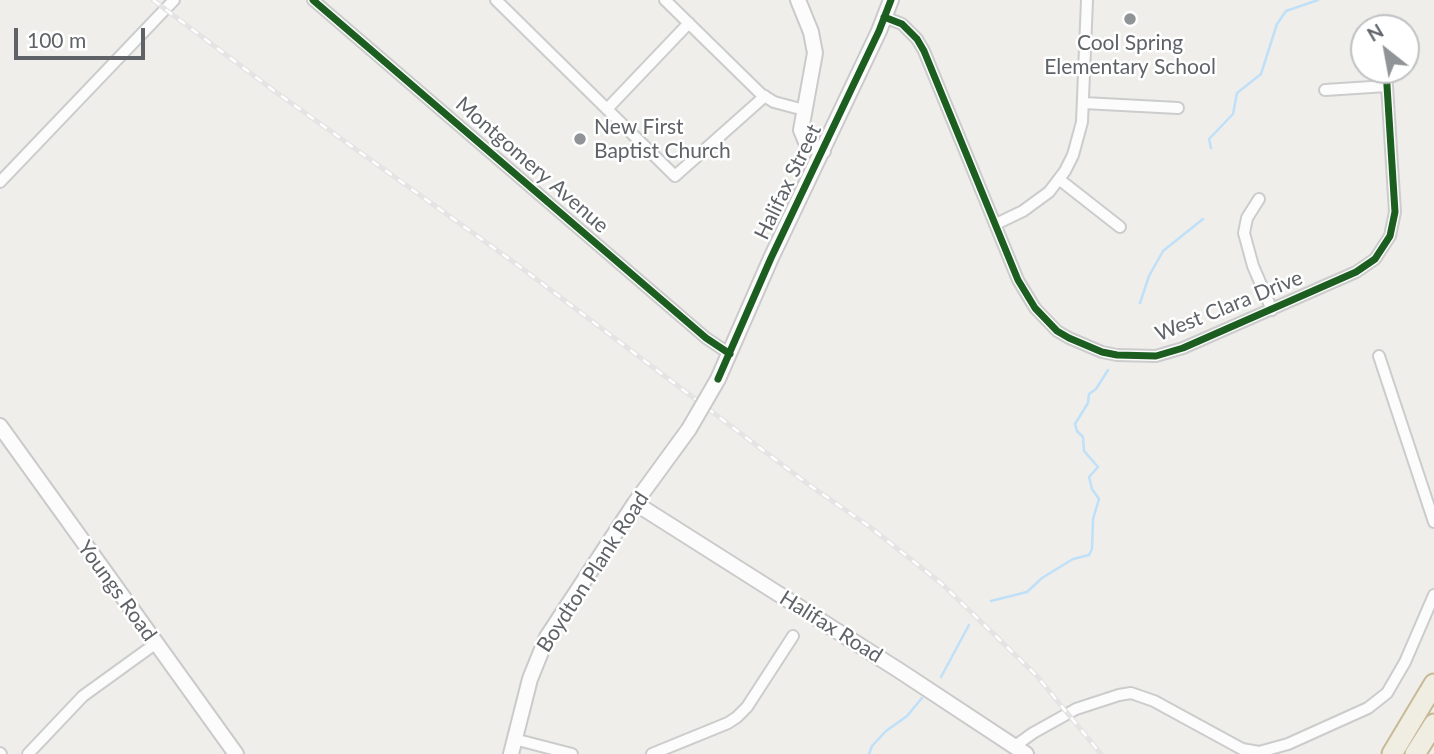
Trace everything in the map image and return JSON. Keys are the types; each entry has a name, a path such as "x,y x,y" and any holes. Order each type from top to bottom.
{"highway":[{"path":"1392,754 1434,684"},
{"path":"1415,754 1434,724"}],"street":[{"path":"0,182 174,0"},
{"name":"Montgomery Avenue","path":"313,0 706,338 730,354"},
{"path":"496,0 675,176 765,96"},
{"path":"665,0 765,96 786,106 804,110"},
{"path":"798,0 811,32 815,53 801,123 803,136 806,142 823,151"},
{"name":"Halifax Street","path":"704,403 730,354 771,258 871,48 891,0"},
{"path":"996,224 1038,202 1059,180 1073,155 1079,137 1084,103 1087,0"},
{"name":"West Clara Drive","path":"884,17 902,24 925,51 1018,280 1035,308 1057,331 1102,352 1156,356 1199,342 1366,266 1375,259 1390,236 1394,224 1395,195 1387,86"},
{"path":"607,109 689,23"},
{"path":"1325,90 1387,86"},
{"path":"1084,103 1178,107"},
{"path":"1059,180 1120,226"},
{"path":"1259,199 1247,218 1244,233 1253,266 1272,310"},
{"path":"1379,356 1434,522"},
{"name":"Boydton Plank Road","path":"511,754 530,679 547,637 704,403"},
{"name":"Youngs Road","path":"0,426 236,754"},
{"name":"Halifax Road","path":"635,503 900,670 1021,750"},
{"path":"1021,750 1033,733 1076,709 1123,693 1154,701 1242,750 1259,752 1288,744 1368,708 1387,693 1405,662 1434,595"},
{"path":"652,754 737,717 747,707 793,636"},
{"path":"28,754 83,696 155,643"},
{"path":"514,739 572,754"}],"waterway":[{"path":"1211,148 1209,139 1233,114 1237,93 1261,74 1277,24 1286,11 1318,0"},
{"path":"1140,303 1149,276 1163,251 1203,219"},
{"path":"991,601 1027,592 1042,578 1073,559 1089,555 1092,549 1093,519 1099,499 1092,489 1089,477 1098,467 1084,451 1083,437 1075,424 1088,403 1089,394 1096,389 1108,370"},
{"path":"941,677 969,625"},
{"path":"869,754 872,746 886,731 907,716 922,698"}],"railway":[{"path":"153,0 273,90 519,266 805,482 870,527 942,584 1036,675 1101,754"}],"cycle path":[{"path":"313,0 706,338 730,354"},
{"path":"718,379 891,0"},
{"path":"884,17 902,24 917,39 924,51 1018,280 1035,308 1057,331 1069,338 1102,352 1117,355 1156,356 1183,348 1356,272 1375,259 1390,236 1395,212 1387,84"}],"place":[{"name":"Cool Spring Elementary School","path":"1130,19"},
{"name":"New First Baptist Church","path":"580,139"}]}
